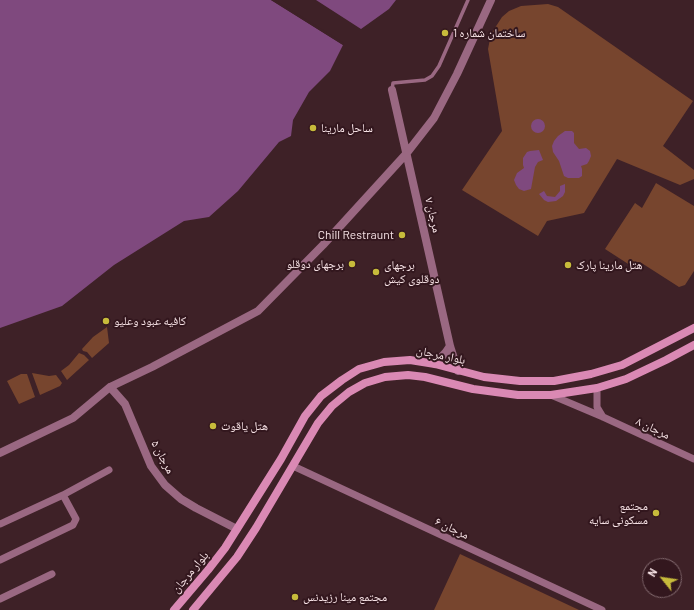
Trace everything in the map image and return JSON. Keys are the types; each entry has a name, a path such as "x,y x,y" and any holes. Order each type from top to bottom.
{"main road":[{"name":"بلوار مرجان","path":"174,610 208,570 237,529 281,459 305,416 321,396 359,369 384,362 410,360 435,364 484,377 520,381 554,381 591,374 622,365 694,328"},
{"name":"بلوار مرجان","path":"193,610 237,557 256,528 318,423 332,406 349,392 365,383 385,377 408,375 425,377 473,389 518,395 551,395 597,388 626,379 694,345"},
{"path":"281,459 293,466"}],"street":[{"path":"0,453 73,418 110,387 152,368 258,311 323,245 406,154 434,118 457,74 492,0"},
{"name":"مرجان ۷","path":"392,90 450,346 458,371"},
{"path":"435,364 450,346"},
{"name":"مرجان ۵","path":"110,387 125,404 151,466 165,485 181,499 237,529"},
{"path":"597,388 597,407 603,417"},
{"name":"مرجان ۸","path":"551,395 694,459"},
{"name":"مرجان ۶","path":"293,466 602,610"},
{"path":"0,524 63,495 109,470"},
{"path":"0,560 72,525 76,519 63,495"},
{"path":"0,598 52,574"}],"lane":[{"path":"392,90 393,84 425,80 432,76 468,0"}],"shaded area":[{"path":"0,0 271,0 343,45 330,71 309,92 293,120 291,136 279,142 238,191 209,217 184,221 114,265 62,306 0,328"},
{"path":"316,0 396,0 389,9 361,29"},
{"path":"548,4 558,7 693,101 663,146 694,170 694,179 680,185 617,159 584,213 547,221 538,236 462,190 502,131 488,49 491,34 502,17 509,11 521,6"},
{"path":"535,119 541,119 545,123 545,129 541,133 535,133 531,129 531,123"},
{"path":"565,131 572,131 574,133 574,143 579,149 586,148 590,151 591,156 589,161 587,164 581,166 582,176 579,178 568,178 564,176 559,161 553,152 552,146 554,141"},
{"path":"539,150 543,160 538,162 535,167 531,189 524,191 519,189 514,180 517,173 524,168 523,158 527,152"},
{"path":"656,183 694,206 694,271 685,285 679,287 640,262 636,269 605,249 635,203 642,208"},
{"path":"565,184 565,192 563,196 556,201 548,202 539,194 544,191 547,196 555,197 560,191 560,186"},
{"path":"107,327 109,343 92,358 82,349 93,337"},
{"path":"79,353 84,355 89,360 67,380 61,371 69,365"},
{"path":"32,373 49,376 56,375 62,383 60,386 40,395"},
{"path":"21,374 27,374 35,397 19,404 7,381"},
{"path":"460,554 579,610 434,610"}],"pier":[{"path":"271,0 275,0 344,43 343,45"}],"place":[{"name":"ساختمان شماره 1","path":"445,33"},
{"name":"ساحل مارینا","path":"313,128"},
{"name":"Chill Restraunt","path":"402,235"},
{"name":"برجهای دوقلو","path":"352,264"},
{"name":"هتل مارینا پارک","path":"568,265"},
{"name":"برجهای دوقلوی کیش","path":"376,272"},
{"name":"کافیه عبود وعلیو","path":"106,321"},
{"name":"هتل یاقوت","path":"213,426"},
{"name":"مجتمع مسکونی سایه","path":"656,513"},
{"name":"مجتمع مینا رزیدنس","path":"295,597"}]}
